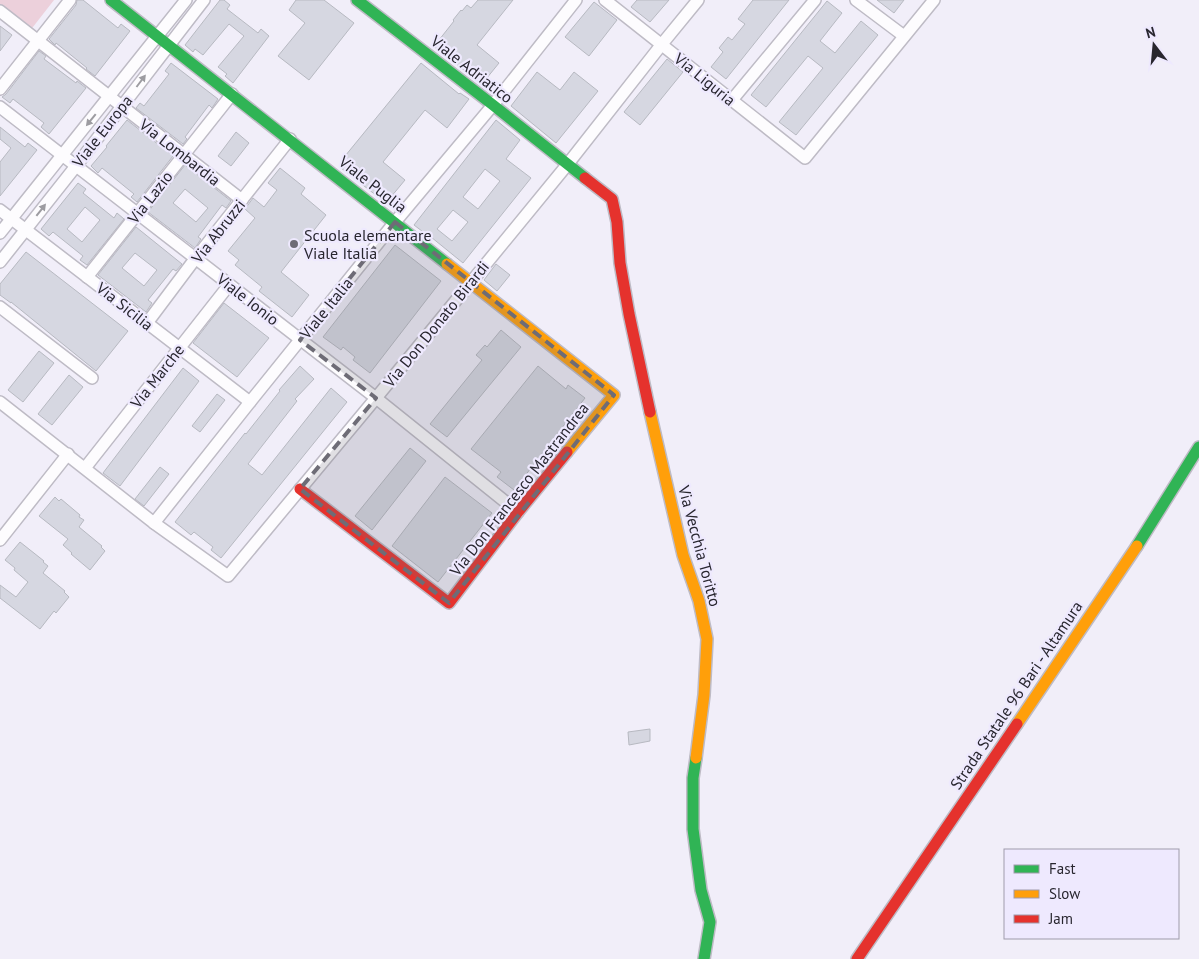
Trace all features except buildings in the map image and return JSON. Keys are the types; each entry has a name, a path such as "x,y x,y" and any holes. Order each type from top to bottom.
{"street":[{"path":"0,89 70,0"},
{"name":"Viale Puglia","path":"112,0 614,395"},
{"name":"Viale Europa","path":"0,233 186,0"},
{"name":"Viale Europa","path":"0,262 204,0"},
{"name":"Viale Adriatico","path":"357,0 567,165"},
{"name":"Viale Italia","path":"154,523 576,0"},
{"name":"Via Liguria","path":"605,0 805,158 904,36"},
{"name":"Via Don Donato Birardi","path":"154,523 228,576 567,165 698,0"},
{"path":"732,100 815,0"},
{"path":"856,0 904,36 934,0"},
{"name":"Via Lombardia","path":"0,11 242,200"},
{"name":"Via Lazio","path":"87,277 232,94"},
{"name":"Viale Ionio","path":"0,107 376,398 518,512"},
{"name":"Via Abruzzi","path":"147,323 195,258 290,139"},
{"name":"Via Vecchia Toritto","path":"567,165 612,199 620,263 640,369 683,555 699,601 708,639 704,695 693,778 693,829 700,890 710,922 704,959"},
{"name":"Via Sicilia","path":"0,210 250,402"},
{"name":"Via Marche","path":"85,468 229,285"},
{"path":"0,307 92,378"},
{"name":"Via Don Francesco Mastrandrea","path":"300,488 449,603 518,512 614,395"},
{"path":"0,402 154,523"},
{"name":"Strada Statale 96 Bari - Altamura","path":"857,959 1142,538 1199,447"},
{"path":"0,540 68,454"}],"highlighted area":[{"path":"395,222 614,395 449,603 300,489 376,398 300,340"}],"shaded area":[{"path":"0,0 54,0 29,32 0,8"}],"traffic: fast":[{"path":"111,0 447,264"},
{"path":"357,0 585,178"},
{"path":"1137,546 1199,447"},
{"path":"696,758 693,778 693,829 701,890 710,922 704,959"}],"traffic: slow":[{"path":"447,264 614,395 567,452"},
{"path":"650,412 683,555 699,601 707,639 704,695 696,758"},
{"path":"1017,724 1137,546"}],"traffic: jam":[{"path":"585,178 612,199 617,222 620,263 629,314 650,412"},
{"path":"300,489 449,603 518,512 567,452"},
{"path":"857,959 1017,724"}],"place":[{"name":"Scuola elementare Viale Italia","path":"294,244"}]}
